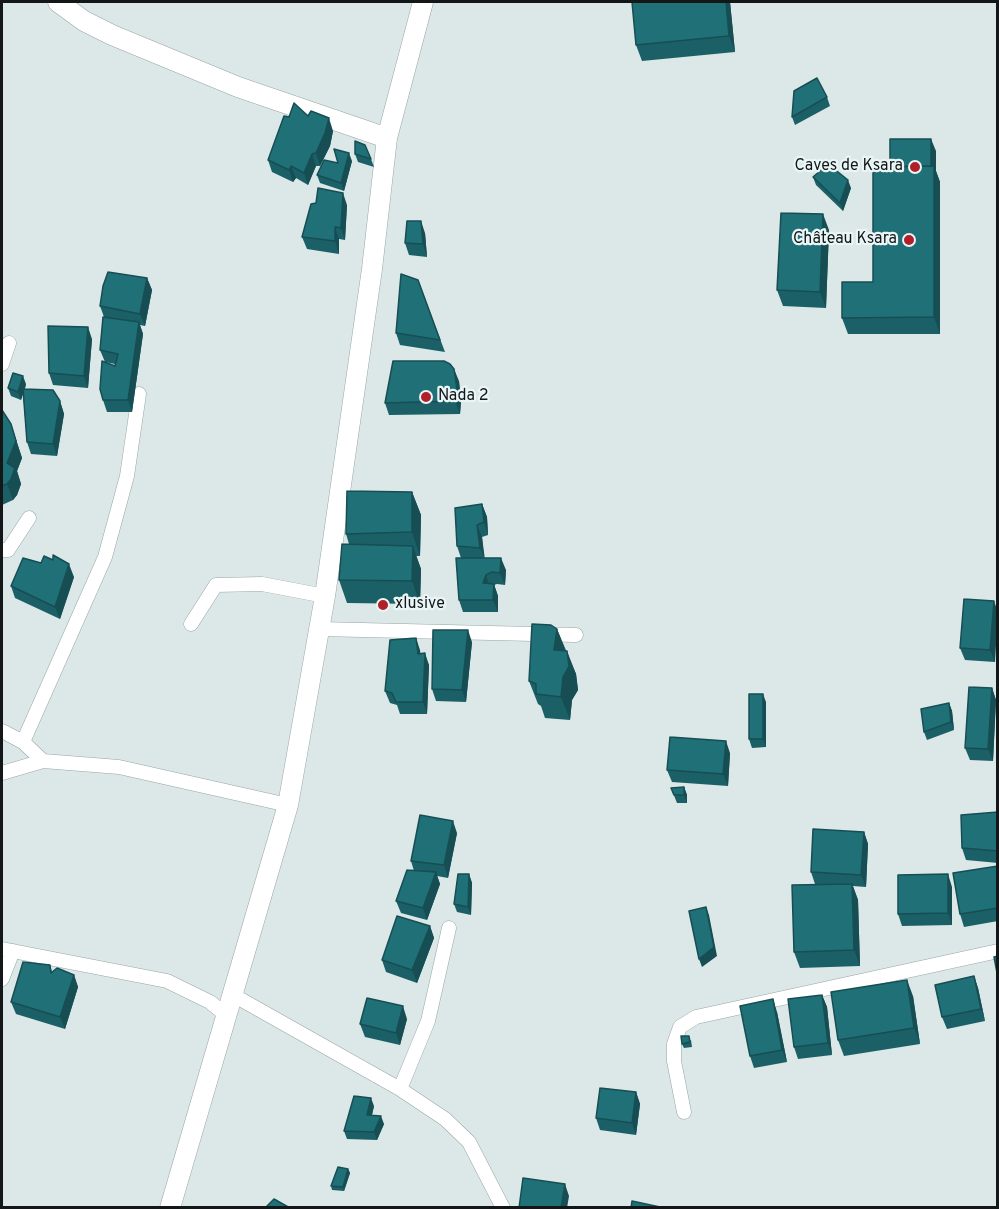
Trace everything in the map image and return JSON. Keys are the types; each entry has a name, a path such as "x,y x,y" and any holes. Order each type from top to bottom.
{"street":[{"path":"58,2 84,21 112,35 256,95 387,138"},
{"path":"170,1208 288,805 325,596 370,280 387,138 423,2"},
{"path":"2,364 9,343"},
{"path":"23,742 105,557 127,476 139,394"},
{"path":"2,550 8,550 29,518"},
{"path":"191,624 216,585 262,584 325,596"},
{"path":"319,629 576,635"},
{"path":"2,731 23,742 43,761"},
{"path":"2,773 43,761 119,767 288,805"},
{"path":"399,1089 428,1021 449,928"},
{"path":"2,979 7,950 167,981 210,1002 227,1016"},
{"path":"684,1112 674,1060 674,1044 680,1027 696,1017 998,951"},
{"path":"233,995 399,1089 445,1119 469,1142 503,1208"}],"building":[{"path":"632,2 726,2 729,36 636,45"},
{"path":"817,78 827,97 792,117 794,91"},
{"path":"294,103 308,116 311,111 329,118 316,153 312,154 304,173 291,166 289,170 268,160 284,116 289,117"},
{"path":"890,139 931,139 931,166 890,167"},
{"path":"355,141 365,145 371,159 355,154"},
{"path":"334,149 349,153 341,183 317,175 324,160 338,163"},
{"path":"828,164 848,180 840,203 813,177"},
{"name":"Château Ksara","path":"934,166 934,317 842,318 842,282 873,282 873,167"},
{"path":"318,188 343,193 341,228 335,227 335,241 302,237 311,204 316,203"},
{"path":"781,213 823,214 820,292 777,290"},
{"path":"407,221 421,221 423,244 405,243"},
{"path":"108,272 147,278 140,314 100,306"},
{"path":"401,274 418,280 440,340 396,333"},
{"path":"103,317 139,322 128,400 103,400 100,389 102,361 115,366 118,354 100,350"},
{"path":"48,326 88,327 84,376 49,373"},
{"name":"Nada 2","path":"393,361 444,361 450,364 454,369 457,389 455,401 385,403"},
{"path":"13,373 23,376 18,392 8,388"},
{"path":"23,389 53,390 60,401 53,444 27,442"},
{"path":"2,410 11,424 16,441 7,463 15,468 11,479 2,486"},
{"path":"347,491 412,492 412,532 346,534"},
{"path":"482,504 484,522 477,525 480,548 457,546 455,508"},
{"path":"342,544 413,546 412,581 339,580"},
{"path":"53,555 69,564 55,607 11,586 23,558 41,563 44,556 53,560"},
{"path":"456,558 501,558 500,573 492,572 486,575 483,583 494,584 493,600 459,600"},
{"path":"964,599 994,601 990,650 960,648"},
{"path":"532,624 551,625 557,629 554,650 567,651 569,666 563,677 561,697 536,694 536,684 529,681"},
{"path":"433,630 468,630 462,690 432,689"},
{"path":"416,638 418,654 425,653 423,702 396,702 392,693 385,691 390,640"},
{"path":"969,687 992,688 988,749 965,748"},
{"path":"749,694 763,694 763,739 749,739"},
{"path":"949,703 951,722 924,732 921,709"},
{"path":"670,737 726,741 723,774 667,770"},
{"path":"684,787 684,795 674,795 671,788"},
{"path":"998,812 998,851 962,848 961,815"},
{"path":"420,815 453,821 444,865 411,861"},
{"path":"813,829 864,832 861,875 811,872"},
{"path":"998,866 998,908 960,914 953,873"},
{"path":"407,870 436,872 423,908 396,901"},
{"path":"458,874 469,874 468,907 454,904"},
{"path":"948,874 948,913 898,914 898,875"},
{"path":"852,884 854,950 794,952 792,885"},
{"path":"706,907 714,947 699,959 689,911"},
{"path":"397,916 430,926 412,970 382,960"},
{"path":"998,956 998,978 994,957"},
{"path":"23,962 50,965 51,973 57,968 74,975 60,1017 11,1002"},
{"path":"974,976 981,1009 942,1017 935,985"},
{"path":"907,980 914,1028 838,1040 831,992"},
{"path":"822,995 828,1043 794,1047 788,999"},
{"path":"367,998 403,1006 396,1033 360,1024"},
{"path":"773,999 782,1050 750,1056 740,1006"},
{"path":"681,1036 689,1036 690,1042 682,1044"},
{"path":"600,1088 636,1092 632,1123 596,1118"},
{"path":"354,1096 371,1098 367,1115 381,1116 374,1132 344,1131"},
{"path":"338,1167 348,1169 343,1187 331,1186"},
{"path":"523,1178 565,1184 561,1208 519,1208"},
{"path":"274,1199 290,1208 265,1208"},
{"path":"632,1201 660,1207 660,1208 631,1208"}],"place":[{"name":"Caves de Ksara","path":"915,167"},
{"name":"Château Ksara","path":"909,240"},
{"name":"Nada 2","path":"426,397"},
{"name":"xlusive","path":"383,605"}]}
